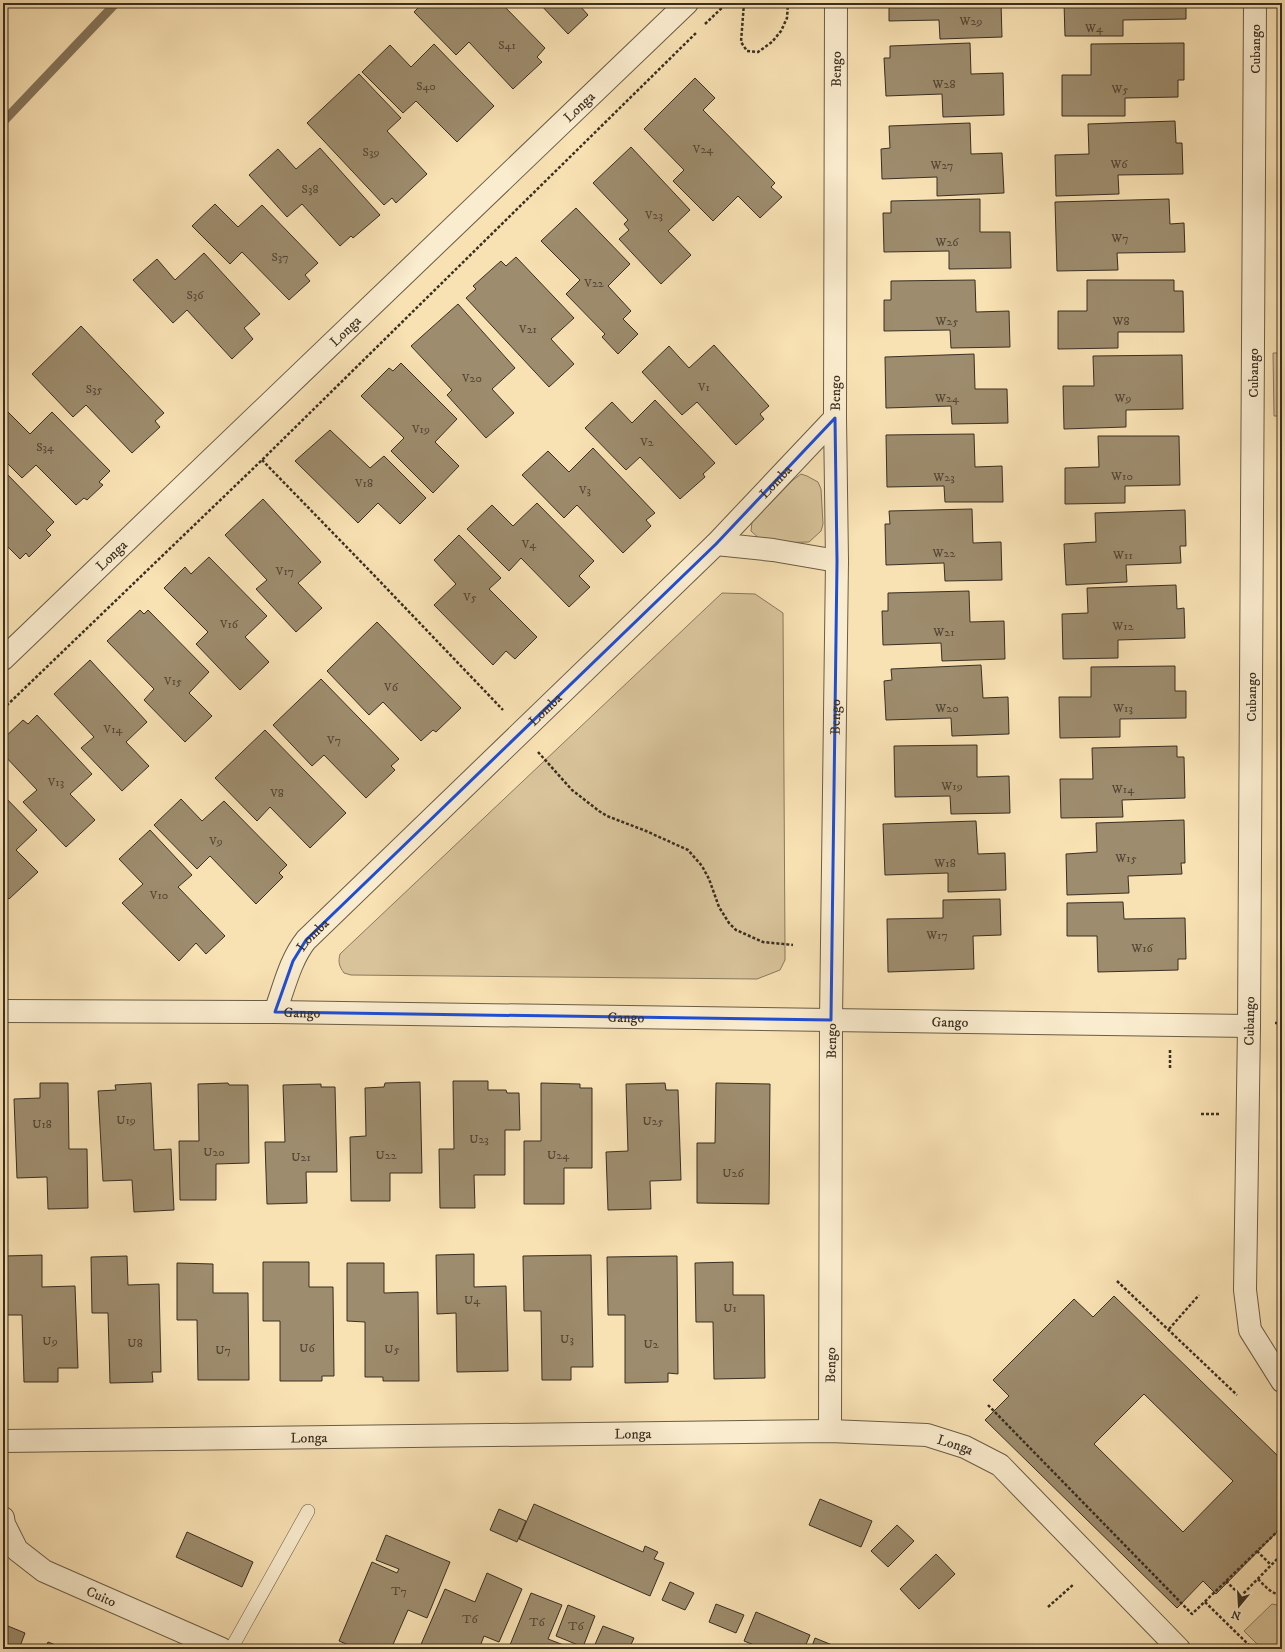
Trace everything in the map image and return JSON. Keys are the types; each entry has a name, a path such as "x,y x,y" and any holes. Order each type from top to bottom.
{"street":[{"name":"Longa","path":"3,659 687,3"},
{"name":"Bengo","path":"830,1431 831,1020 837,561 835,418 836,3"},
{"name":"Cubango","path":"1255,3 1249,1026 1245,1290 1250,1330 1282,1381"},
{"name":"Lomba","path":"275,1012 293,961 306,940 716,544 835,418"},
{"path":"716,544 774,550 837,561"},
{"name":"Gango","path":"3,1011 275,1012 1249,1026"},
{"name":"Longa","path":"3,1441 830,1431 927,1435 965,1447 1000,1465 1179,1649"},
{"name":"Cuito","path":"3,1518 4,1524 17,1550 44,1571 222,1649"}],"lane":[{"path":"231,1649 308,1511"}],"path":[{"path":"704,25 727,3"},
{"path":"744,3 741,42 747,52 758,52 772,42 781,31 787,18 788,3"},
{"path":"3,708 262,460 699,31"},
{"path":"262,460 370,570 503,710"},
{"path":"537,752 572,790 607,816 646,831 688,850 702,866 709,879 719,907 729,923 736,930 763,942 793,945"},
{"path":"1274,1023 1282,1023"},
{"path":"1201,1114 1221,1114"},
{"path":"1117,1281 1237,1394"},
{"path":"1168,1330 1199,1295"},
{"path":"988,1405 1192,1614 1282,1527"},
{"path":"1257,1551 1271,1565"},
{"path":"1226,1581 1241,1596 1282,1554"},
{"path":"1258,1579 1269,1590 1282,1595"},
{"path":"1048,1607 1074,1584"},
{"path":"1205,1602 1253,1649"}],"highlighted area":[{"path":"835,418 837,561 831,1020 275,1012 293,961 306,940 716,544"}],"shaded area":[{"path":"1273,353 1282,353 1282,416 1274,416"},
{"path":"801,474 818,482 821,489 823,524 821,531 809,542 770,543 761,540 751,531 752,522 793,480"},
{"path":"722,593 755,594 783,613 785,960 780,970 757,979 351,975 344,973 339,964 340,954"},
{"path":"1282,941 1282,1014 1281,1014 1280,942"},
{"path":"1282,1035 1282,1314 1279,1284"},
{"path":"1272,1604 1282,1606 1282,1649 1262,1649 1244,1631"}],"building":[{"path":"423,3 458,3 462,7 466,3 501,3 545,48 537,57 542,62 513,89 469,42 456,55 414,12"},
{"path":"539,3 584,3 580,6 588,15 568,34"},
{"path":"889,3 1001,3 1002,37 940,39 939,20 889,21"},
{"path":"1064,3 1186,3 1186,19 1123,20 1123,36 1065,36"},
{"path":"970,43 971,74 1003,73 1004,115 943,117 942,94 886,96 884,58 890,58 890,46"},
{"path":"1184,43 1184,80 1178,80 1178,97 1125,98 1125,116 1062,116 1062,75 1091,75 1091,44"},
{"path":"434,44 494,106 457,142 416,101 403,113 362,72 390,45 411,67"},
{"path":"359,74 401,118 387,131 427,174 396,203 392,198 384,205 307,123"},
{"path":"695,78 715,98 703,110 775,183 771,187 782,197 760,218 738,196 713,221 673,181 684,170 644,129"},
{"path":"1175,121 1176,143 1182,143 1183,174 1118,175 1119,194 1056,196 1055,155 1089,154 1088,124"},
{"path":"970,123 971,154 1002,153 1004,193 937,196 937,177 882,179 881,149 890,148 889,126"},
{"path":"631,147 690,210 668,231 691,255 661,284 619,239 629,230 624,224 628,220 593,183"},
{"path":"320,148 380,215 353,238 351,236 340,246 302,204 287,217 249,175 278,149 296,169"},
{"path":"980,199 980,232 1010,232 1011,268 949,269 949,251 884,252 883,213 891,213 891,201"},
{"path":"1169,199 1170,224 1184,223 1185,252 1117,253 1118,270 1057,271 1055,202"},
{"path":"215,204 238,227 262,205 318,263 305,275 310,281 289,300 242,252 230,264 192,226"},
{"path":"576,208 630,264 608,286 631,311 623,319 638,334 618,354 602,337 605,334 566,294 580,280 541,241"},
{"path":"204,253 260,314 244,328 253,339 232,359 187,310 173,323 133,280 157,259 175,280"},
{"path":"516,257 574,318 551,339 574,364 549,387 466,298 476,289 473,286 501,261 506,266"},
{"path":"975,280 976,312 1009,311 1010,347 951,348 950,330 884,331 884,300 891,300 891,281"},
{"path":"1087,280 1174,280 1174,291 1183,291 1184,332 1118,332 1118,348 1058,349 1058,311 1087,311"},
{"path":"458,304 515,368 492,389 514,413 486,438 447,395 452,390 411,346"},
{"path":"81,326 164,413 155,421 160,427 132,453 86,405 73,417 32,374"},
{"path":"714,345 769,406 760,414 764,419 736,445 697,402 682,415 642,372 669,346 689,368"},
{"path":"974,354 975,389 1007,389 1008,423 952,424 951,406 886,408 885,357"},
{"path":"1182,355 1183,409 1126,410 1126,427 1064,429 1063,386 1094,386 1093,356"},
{"path":"401,363 457,419 435,442 459,466 433,493 391,451 404,438 361,396 389,368 393,371"},
{"path":"655,400 715,463 703,474 705,477 680,499 640,457 626,470 585,428 612,402 632,423"},
{"path":"6,410 30,434 52,412 110,471 99,482 103,485 87,500 84,498 76,505 36,465 22,478 3,459 3,413"},
{"path":"330,430 370,468 384,456 426,498 400,524 378,503 358,523 295,461"},
{"path":"974,434 975,467 1002,466 1003,502 945,502 944,486 887,487 886,435"},
{"path":"1098,436 1179,436 1180,485 1125,486 1125,503 1065,504 1065,468 1099,467"},
{"path":"593,448 655,513 646,520 651,526 623,553 577,505 564,518 522,475 548,451 569,472"},
{"path":"3,470 54,522 46,530 51,535 29,557 26,553 20,559 3,542"},
{"path":"263,499 321,562 298,583 322,608 296,632 256,589 267,580 225,535"},
{"path":"537,503 594,561 579,576 590,587 569,607 521,558 509,571 467,529 492,505 513,526"},
{"path":"972,509 973,543 1001,542 1002,580 945,581 944,563 886,565 885,524 890,524 889,511"},
{"path":"1185,510 1186,546 1180,546 1181,563 1126,565 1127,582 1066,585 1064,544 1096,542 1095,513"},
{"path":"459,535 501,578 489,589 537,637 515,659 506,651 493,665 434,605 456,584 434,560"},
{"path":"209,557 267,616 245,637 269,662 240,690 196,644 208,632 164,588 185,567 191,574"},
{"path":"1176,585 1177,609 1184,608 1185,638 1118,640 1118,658 1063,659 1062,614 1088,613 1087,588"},
{"path":"969,591 970,622 1004,621 1005,659 942,661 941,643 883,645 882,611 888,611 888,593"},
{"path":"140,610 144,614 148,610 209,672 189,693 212,716 185,742 144,700 154,689 107,641"},
{"path":"377,622 461,708 436,732 433,730 421,741 383,702 369,715 327,671"},
{"path":"90,660 147,722 126,742 149,766 122,791 81,748 94,737 54,694"},
{"path":"981,665 983,698 1008,697 1009,734 952,736 951,718 886,720 884,681 892,680 891,669"},
{"path":"1175,666 1175,691 1186,691 1186,718 1120,719 1120,737 1060,738 1059,697 1091,697 1091,667"},
{"path":"321,679 399,759 391,766 395,770 366,798 324,755 312,766 273,725"},
{"path":"37,715 92,774 70,794 95,820 66,847 23,802 37,790 3,754 3,739 23,720 28,724"},
{"path":"265,730 346,813 310,848 270,807 257,821 215,778"},
{"path":"977,745 977,777 1009,776 1010,813 951,814 950,796 895,797 894,746"},
{"path":"1177,746 1177,757 1184,757 1185,798 1122,800 1123,817 1061,818 1060,779 1093,779 1092,748"},
{"path":"3,795 37,830 16,850 38,872 9,899 3,893"},
{"path":"181,799 202,821 224,801 287,865 279,873 283,877 256,904 210,856 197,869 154,825"},
{"path":"1184,820 1185,863 1181,863 1182,874 1128,876 1129,893 1067,895 1066,854 1097,852 1096,823"},
{"path":"976,821 978,854 1005,853 1006,890 948,892 948,873 885,875 883,824"},
{"path":"150,830 192,875 178,887 225,936 206,954 196,943 179,961 122,903 143,884 119,859"},
{"path":"1000,899 1001,935 973,936 974,969 888,972 887,919 943,918 943,900"},
{"path":"1123,902 1124,919 1185,918 1186,959 1178,959 1178,970 1098,972 1097,936 1067,936 1067,903"},
{"path":"453,1081 488,1081 488,1090 506,1090 507,1093 519,1093 520,1130 505,1130 505,1175 474,1175 475,1208 440,1208 439,1149 454,1149"},
{"path":"420,1082 422,1173 390,1173 390,1201 351,1201 350,1137 366,1136 365,1088 384,1087 385,1083"},
{"path":"40,1083 68,1083 69,1149 87,1149 88,1208 48,1209 47,1177 17,1178 14,1099 40,1098"},
{"path":"151,1083 154,1150 171,1149 174,1210 134,1212 132,1180 103,1181 98,1091 116,1090 115,1085"},
{"path":"228,1083 229,1085 248,1085 249,1163 216,1164 216,1200 180,1200 179,1141 199,1141 198,1084"},
{"path":"541,1083 580,1084 580,1088 592,1088 592,1168 564,1168 564,1204 524,1204 524,1141 541,1141"},
{"path":"665,1083 666,1090 678,1090 681,1180 650,1181 651,1209 608,1210 606,1152 628,1151 626,1084"},
{"path":"716,1083 770,1084 769,1204 697,1203 697,1143 715,1143"},
{"path":"321,1084 321,1087 335,1087 337,1172 306,1172 307,1203 267,1204 265,1142 285,1142 283,1085"},
{"path":"474,1254 474,1287 506,1286 508,1371 457,1372 456,1313 437,1314 436,1255"},
{"path":"42,1255 42,1287 75,1286 78,1368 58,1368 58,1382 24,1382 22,1315 7,1315 5,1256"},
{"path":"591,1255 593,1367 571,1367 571,1380 542,1380 541,1311 524,1311 523,1256"},
{"path":"127,1256 128,1285 159,1284 161,1372 152,1372 153,1382 110,1383 108,1313 92,1313 91,1257"},
{"path":"677,1256 678,1374 668,1373 668,1382 625,1383 625,1315 608,1315 607,1257"},
{"path":"263,1262 309,1262 309,1287 333,1287 334,1376 322,1376 322,1381 280,1381 280,1321 263,1321"},
{"path":"733,1262 733,1295 764,1295 765,1378 714,1379 713,1322 696,1322 695,1263"},
{"path":"177,1263 213,1264 213,1293 248,1293 249,1380 198,1380 197,1320 177,1320"},
{"path":"347,1263 384,1263 384,1293 418,1292 419,1381 383,1381 383,1377 365,1377 365,1322 347,1321"},
{"path":"1114,1296 1282,1460 1282,1496 1279,1498 1282,1501 1282,1527 1216,1594 1203,1581 1177,1608 985,1420 1009,1396 993,1380 1074,1299 1093,1317","holes":["1144,1394 1233,1481 1183,1532 1094,1444"]},
{"path":"820,1499 872,1521 861,1547 809,1525"},
{"path":"534,1504 643,1552 645,1546 658,1552 654,1559 664,1563 650,1596 519,1539"},
{"path":"499,1509 526,1521 517,1542 490,1530"},
{"path":"897,1525 914,1541 888,1567 871,1551"},
{"path":"187,1532 253,1562 242,1587 176,1557"},
{"path":"386,1535 450,1562 427,1618 408,1610 391,1649 358,1649 339,1641 372,1562 397,1573 399,1569 376,1560"},
{"path":"936,1554 955,1574 919,1609 900,1589"},
{"path":"487,1573 522,1589 499,1642 484,1636 479,1649 419,1649 445,1589 475,1602"},
{"path":"670,1582 694,1593 685,1610 662,1600"},
{"path":"531,1593 562,1605 548,1639 574,1649 520,1649 510,1645"},
{"path":"716,1604 744,1615 736,1633 709,1622"},
{"path":"568,1605 595,1616 583,1647 556,1636"},
{"path":"756,1612 810,1635 804,1649 764,1649 744,1641"},
{"path":"3,1624 25,1633 19,1649 3,1649"},
{"path":"603,1626 634,1638 629,1649 593,1649"},
{"path":"815,1638 842,1649 811,1649"},
{"path":"48,1642 66,1649 45,1649"}],"waterway":[{"path":"3,122 116,3"}]}
